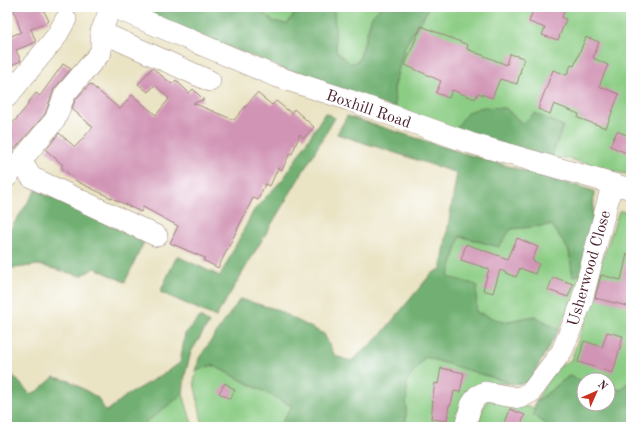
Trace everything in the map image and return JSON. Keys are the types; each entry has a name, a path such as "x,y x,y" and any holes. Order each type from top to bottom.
{"street":[{"path":"7,177 55,120 65,94 101,52 101,32 112,7"},
{"name":"Boxhill Road","path":"112,7 275,76 349,100 470,143 622,187"},
{"path":"7,97 56,37 66,20"},
{"path":"101,32 210,81"},
{"path":"21,160 30,177 157,236"},
{"name":"Usherwood Close","path":"465,427 471,405 477,396 485,392 519,398 531,392 562,351 581,304 622,187"}],"green space":[{"path":"128,7 255,7 273,21 287,24 299,7 334,7 336,51 351,64 359,60 372,16 381,7 428,7 405,46 394,85 395,108 334,89"},
{"path":"255,7 299,7 287,25 273,21"},
{"path":"334,7 381,7 372,16 359,60 350,64 336,51"},
{"path":"428,7 631,7 631,175 566,158 551,158 563,126 534,114 523,124 505,108 454,131 395,108 394,85 405,46 427,12"},
{"path":"483,107 505,108 523,124 534,113 563,126 551,158 454,131 468,112"},
{"path":"325,113 335,118 216,317 160,292 177,256 220,276 254,210 284,178"},
{"path":"347,116 463,153 594,191 593,229 584,273 573,277 569,251 552,225 511,229 499,247 460,236 448,277 477,285 476,312 503,322 535,316 559,330 528,383 514,384 425,357 407,381 406,421 394,427 279,427 292,406 212,365 196,371 199,358 240,299 275,309 324,334 335,356 351,361 378,338 431,274 441,269 457,173 337,134"},
{"path":"36,190 144,242 125,282 95,268 81,276 39,265 7,269 7,234"},
{"path":"619,211 631,212 631,379 621,390 616,389 616,372 576,372 576,378 569,376 535,403 554,370 571,360 591,303 603,258"},
{"path":"552,225 569,251 573,276 584,273 559,330 535,316 503,322 476,312 448,277 460,236 499,247 510,229"},
{"path":"200,317 209,323 191,352 185,375 183,394 140,427 7,427 7,369 30,394 38,391 54,377 70,381 98,398 106,412 127,395 180,363 185,334"},
{"path":"425,357 514,384 480,383 459,427 394,427 406,421 407,381"},
{"path":"212,365 292,406 279,427 203,427 194,382 196,371"},
{"path":"569,376 576,378 576,412 616,412 616,389 621,390 631,379 631,427 549,427 533,415 535,403"},
{"path":"183,394 193,427 140,427 144,423"},
{"path":"487,400 534,408 533,415 549,427 478,427 482,410"}],"building":[{"path":"13,7 42,7 49,21 31,29 36,42 16,50 21,61 7,67 7,28 11,36 21,32"},
{"path":"534,7 547,11 548,7 565,7 562,18 566,19 558,40 542,35 545,28 529,22"},
{"path":"421,26 468,45 467,49 507,65 510,54 524,58 517,84 500,79 492,98 478,93 475,99 452,90 449,98 436,93 441,81 405,65"},
{"path":"586,37 599,42 593,58 608,65 599,86 619,94 606,128 578,118 579,114 554,104 550,114 538,109 553,70 567,75 571,65 574,66"},
{"path":"63,64 71,69 54,89 45,114 7,158 7,130 36,93 40,96"},
{"path":"152,68 172,84 176,80 189,93 193,89 204,100 193,103 234,120 257,93 272,105 276,101 291,113 294,109 314,127 304,138 300,134 292,154 290,153 282,170 278,168 270,186 265,184 258,200 253,198 218,268 203,260 205,258 170,243 178,226 143,207 141,212 78,182 61,167 63,165 46,150 59,133 75,147 93,127 72,109 75,100 90,84 120,109 132,95 156,115 169,99 155,85 148,92 138,84"},
{"path":"617,131 631,137 631,155 610,146"},
{"path":"517,238 538,247 532,260 539,264 535,274 520,268 516,277 500,270 493,293 483,290 489,269 461,260 466,244 508,259"},
{"path":"627,254 631,255 631,307 595,298 601,275 621,280"},
{"path":"553,277 573,284 568,297 548,290"},
{"path":"607,332 623,336 613,372 578,362 584,341 602,347"},
{"path":"441,368 464,373 460,392 454,391 451,405 449,405 447,421 431,419 435,383 438,384"},
{"path":"225,383 235,390 230,399 219,393"},
{"path":"510,409 525,415 520,427 504,427"}]}
